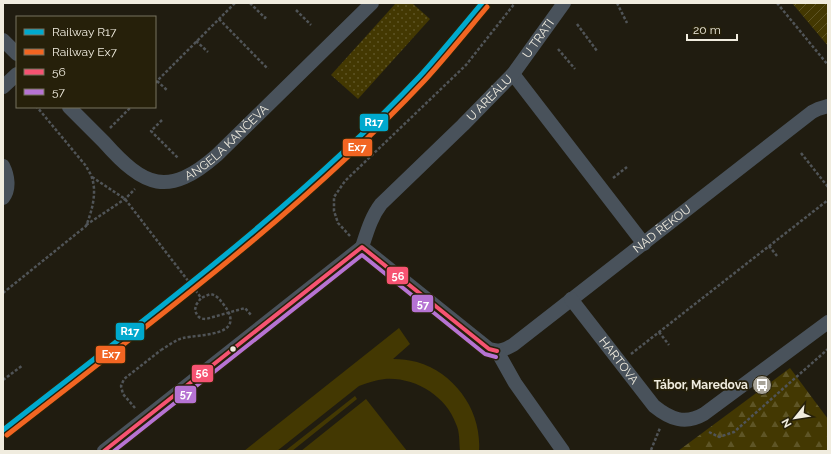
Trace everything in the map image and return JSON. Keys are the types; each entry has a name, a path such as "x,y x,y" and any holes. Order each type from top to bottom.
{"street":[{"name":"ANGELA KANČEVA","path":"70,108 121,161 141,177 157,182 172,182 188,176 206,165 372,3"},
{"name":"U TRATI","path":"513,74 564,3"},
{"path":"3,40 16,53"},
{"name":"U AREÁLU","path":"362,247 374,213 381,204 464,125 513,74 644,244"},
{"path":"3,87 16,75"},
{"name":"NAD ŘEKOU","path":"497,351 504,350 513,345 812,112 828,106"},
{"path":"3,166 6,171 8,183 6,195 3,198"},
{"path":"104,451 362,247 489,349 497,351 515,383 563,451"},
{"name":"HARTOVA","path":"571,299 654,406 671,418 685,420 693,419 704,414 828,322"}],"path":[{"path":"168,91 156,82 235,3"},
{"path":"250,3 265,18 266,16"},
{"path":"362,247 338,223 334,211 334,197 345,181 466,65 515,3"},
{"path":"617,3 627,23"},
{"path":"777,3 828,65"},
{"path":"296,10 311,25"},
{"path":"219,19 268,69"},
{"path":"576,24 597,51"},
{"path":"196,41 208,52"},
{"path":"558,49 575,69"},
{"path":"38,108 86,166 92,177 94,193 91,214 86,226"},
{"path":"100,138 130,108"},
{"path":"162,120 151,131 178,158"},
{"path":"801,153 828,186"},
{"path":"608,182 626,167"},
{"path":"92,177 125,199 201,298"},
{"path":"3,293 86,226 125,199 134,191 141,177"},
{"path":"628,356 828,200"},
{"path":"769,246 777,256"},
{"path":"144,419 123,394 121,386 124,379 174,341 183,338 221,332 227,328 230,321 229,313 218,297 210,294 201,298 196,305 195,310 197,316 201,319 208,319 233,311 245,308 251,315"},
{"path":"659,332 669,345"},
{"path":"709,432 719,437 734,432 828,349"},
{"path":"3,380 23,365"},
{"path":"651,450 656,437"}],"green space":[{"path":"396,3 412,3 430,19 358,99 331,75"},
{"path":"792,3 828,3 828,46"},
{"path":"399,328 410,344 393,359 414,361 431,367 454,384 471,408 479,436 479,451 460,451 459,434 451,414 445,405 428,390 407,381 385,379 359,386 277,451 244,451"},
{"path":"790,368 828,419 828,451 678,451"},
{"path":"355,396 357,399 292,451 285,451"},
{"path":"366,399 407,451 301,451"}],"rail line":[{"name":"R17","path":"3,430 165,304 218,261 321,172 419,77 482,3"},
{"name":"Ex7","path":"7,435 169,309 275,222 326,177 376,130 424,81 487,7"}],"transit line":[{"name":"56","path":"104,451 362,247 489,349 497,351"},
{"name":"57","path":"114,451 362,255 485,354 496,357"}],"place":[{"name":"Tábor, Maredova","path":"762,385"}]}
